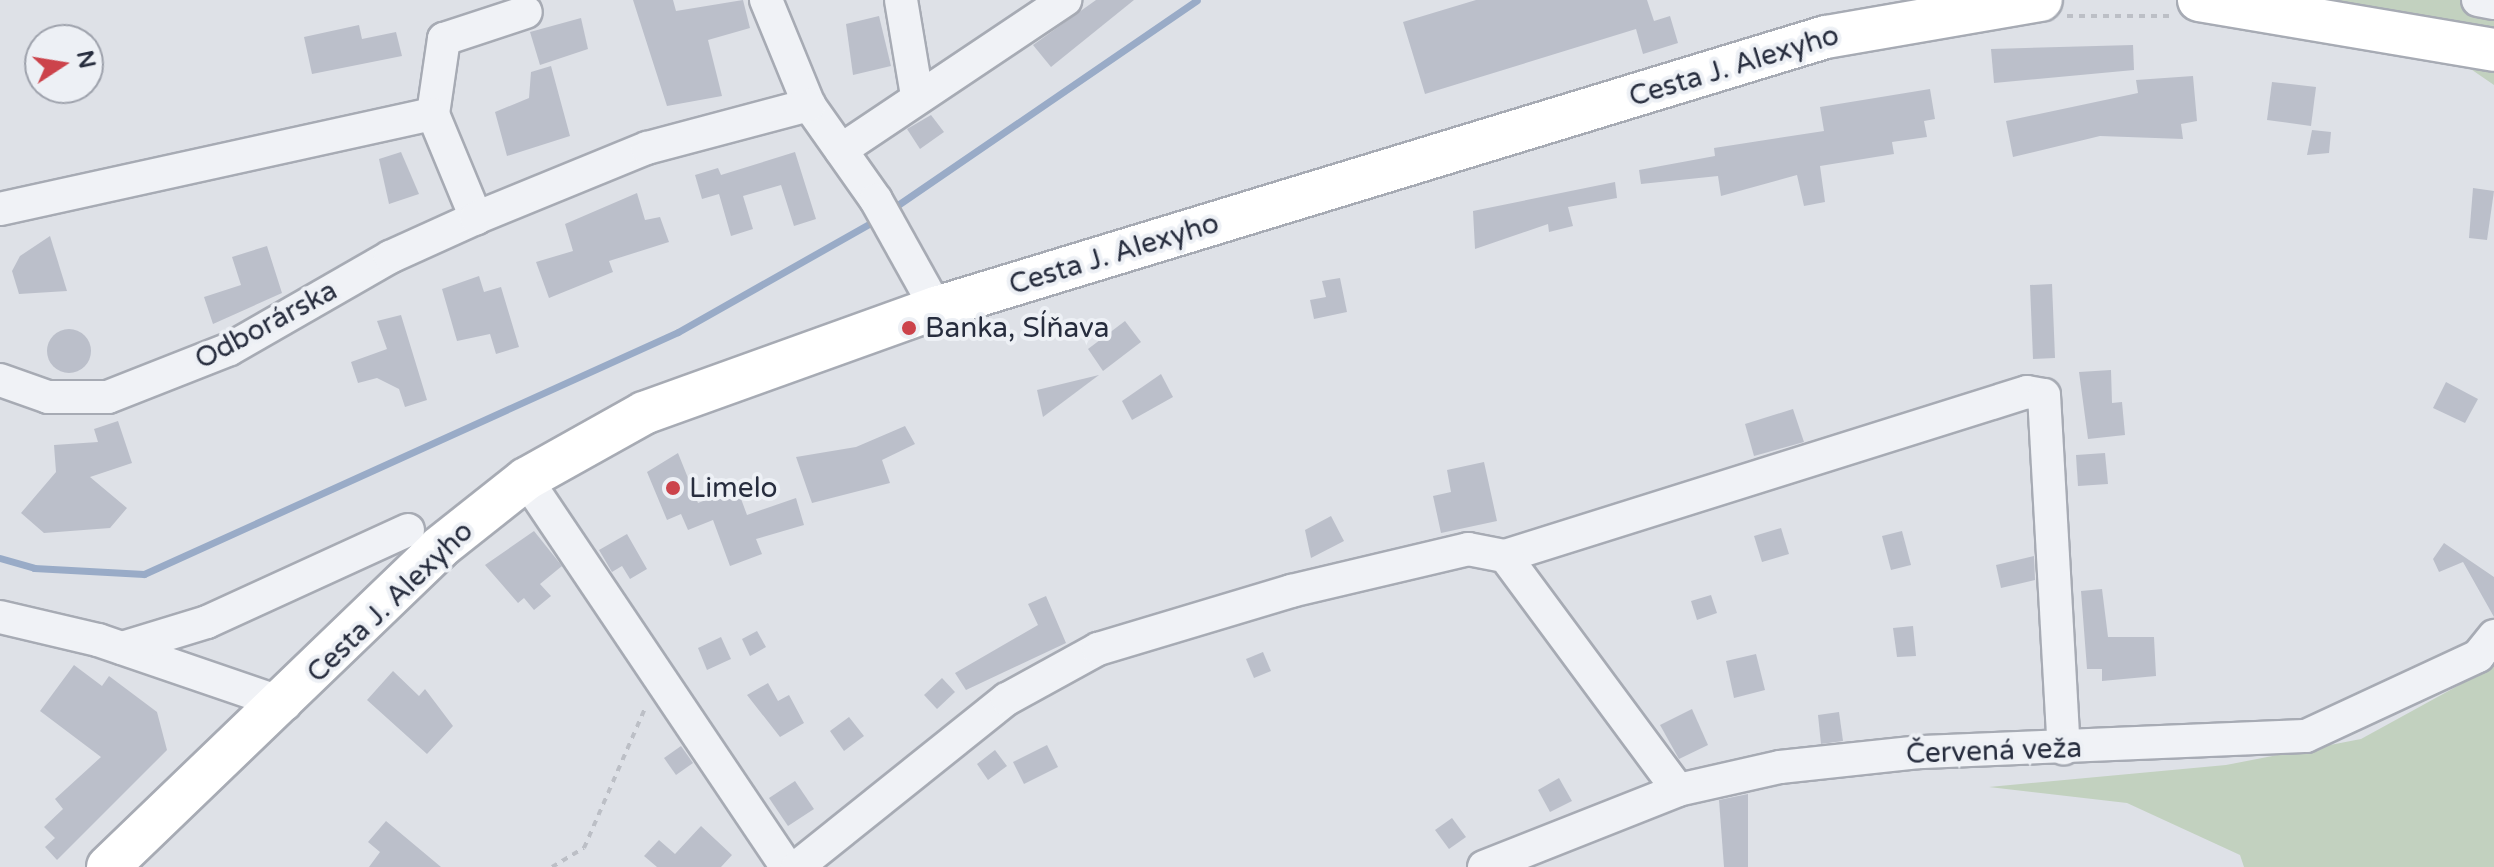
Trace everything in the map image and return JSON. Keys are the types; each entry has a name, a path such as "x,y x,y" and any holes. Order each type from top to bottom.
{"main road":[{"path":"2189,8 2242,2 2494,50"},
{"name":"Cesta J. Alexyho","path":"108,867 285,704 439,548 526,479 644,413 936,308 1826,37 2038,4"}],"lane":[{"path":"766,0 809,105 897,233 936,308"},
{"path":"901,0 917,96"},
{"path":"841,150 917,96 1065,0"},
{"path":"2478,0 2494,3"},
{"path":"476,218 433,114 444,39 526,12"},
{"name":"Odborárska","path":"0,380 48,397 108,397 230,349 390,257 476,218 647,148 809,105"},
{"path":"0,209 433,114"},
{"path":"797,867 1007,699 1098,649 1412,561 1468,549 1505,556 2027,392 2044,395 2064,748"},
{"path":"526,479 660,684 787,867"},
{"path":"122,648 207,622 408,530"},
{"path":"1505,556 1678,790"},
{"path":"0,617 122,648 285,704"},
{"name":"Červená veža","path":"1484,867 1678,790 1780,767 2306,736 2478,656 2494,636"}],"path":[{"path":"2038,4 2189,8"},
{"path":"552,867 584,848 660,684"}],"green space":[{"path":"2327,0 2494,0 2494,85 2392,15"},
{"path":"2494,666 2494,867 2244,867 2240,855 2127,803 1989,787 2226,765 2361,739"}],"building":[{"path":"633,0 673,0 676,11 743,0 750,28 708,40 722,96 667,106"},
{"path":"1096,0 1134,0 1051,67 1033,45"},
{"path":"1476,0 1647,0 1654,21 1670,16 1678,43 1643,54 1636,29 1425,94 1403,22"},
{"path":"879,16 891,66 853,75 846,24"},
{"path":"581,18 588,49 540,65 530,32"},
{"path":"359,25 362,39 396,32 402,56 312,74 304,37"},
{"path":"2133,45 2134,70 1994,83 1991,49"},
{"path":"551,66 570,136 507,156 495,112 529,98 531,72"},
{"path":"2193,76 2197,121 2181,124 2183,139 2100,136 2013,157 2006,121 2138,93 2136,80"},
{"path":"2272,82 2316,87 2311,126 2267,120"},
{"path":"1930,89 1935,119 1924,121 1927,137 1892,142 1894,154 1820,166 1825,202 1804,206 1797,175 1721,196 1718,176 1641,184 1639,170 1715,156 1714,148 1824,131 1820,107"},
{"path":"931,115 944,132 920,149 907,129"},
{"path":"2312,130 2331,132 2329,153 2307,155"},
{"path":"401,152 419,194 389,204 379,159"},
{"path":"795,152 816,219 794,226 781,185 743,196 753,229 731,236 719,194 702,199 695,175 718,168 721,175"},
{"path":"1615,182 1617,198 1568,207 1573,226 1549,232 1548,224 1475,249 1473,211"},
{"path":"2473,188 2494,191 2487,240 2469,238"},
{"path":"637,193 645,220 660,217 669,242 609,261 613,272 549,298 536,262 573,251 565,224"},
{"path":"50,236 67,291 19,294 12,271 20,256"},
{"path":"267,246 282,293 213,324 204,297 241,285 232,257"},
{"path":"479,276 484,292 501,287 519,347 496,354 490,334 457,341 442,289"},
{"path":"1340,278 1347,312 1314,319 1310,300 1326,297 1322,281"},
{"path":"2052,284 2055,358 2033,359 2030,285"},
{"path":"401,315 427,400 405,407 399,389 377,378 358,383 351,362 387,349 377,321"},
{"path":"1125,321 1141,342 1103,371 1088,349"},
{"path":"69,329 85,335 91,351 85,367 69,373 53,367 47,351 53,335"},
{"path":"2111,370 2112,403 2122,402 2125,435 2088,439 2079,372"},
{"path":"1161,374 1173,397 1132,420 1122,401"},
{"path":"1099,375 1043,417 1037,390"},
{"path":"2446,382 2478,399 2465,423 2433,408"},
{"path":"1793,409 1804,442 1754,456 1745,424"},
{"path":"118,421 132,463 90,477 127,508 110,528 44,533 21,513 56,472 54,445 98,442 94,429"},
{"path":"905,426 915,444 882,460 890,483 812,503 796,457 856,447"},
{"path":"678,453 698,503 737,488 747,515 796,498 804,525 756,539 762,554 730,566 713,520 688,530 681,514 667,520 647,472"},
{"path":"2105,453 2108,484 2078,486 2076,455"},
{"path":"1484,462 1497,521 1441,533 1433,496 1451,492 1447,470"},
{"path":"1331,516 1344,541 1311,558 1305,530"},
{"path":"1781,528 1789,554 1762,562 1754,536"},
{"path":"534,531 562,566 540,584 551,596 534,610 524,598 518,603 485,565"},
{"path":"1902,531 1911,565 1891,570 1882,536"},
{"path":"627,534 647,569 630,579 622,566 612,572 599,550"},
{"path":"2444,543 2494,577 2494,617 2463,562 2439,572 2433,559"},
{"path":"2034,556 2035,580 2001,588 1996,565"},
{"path":"2102,589 2108,637 2154,637 2156,676 2102,681 2102,669 2087,669 2081,591"},
{"path":"1711,595 1717,613 1697,620 1691,601"},
{"path":"1046,596 1066,643 966,690 955,673 1038,625 1028,604"},
{"path":"1913,626 1916,656 1897,657 1893,628"},
{"path":"757,631 766,647 750,656 742,639"},
{"path":"721,637 731,659 707,670 698,648"},
{"path":"1263,652 1271,671 1254,678 1246,659"},
{"path":"1756,654 1765,690 1734,698 1726,661"},
{"path":"74,665 102,686 109,676 157,712 167,750 57,860 45,847 55,838 44,827 63,809 55,799 101,757 40,711"},
{"path":"393,671 419,696 425,689 453,726 427,754 367,700"},
{"path":"942,678 955,692 937,709 924,695"},
{"path":"768,683 778,701 789,695 804,723 780,737 747,695"},
{"path":"1692,709 1708,745 1679,759 1660,725"},
{"path":"1839,712 1843,741 1821,744 1818,715"},
{"path":"849,717 864,736 844,751 830,731"},
{"path":"1047,745 1058,767 1024,784 1013,762"},
{"path":"681,746 693,763 676,775 664,758"},
{"path":"995,750 1007,766 988,780 977,764"},
{"path":"1559,778 1572,801 1550,812 1538,790"},
{"path":"795,781 814,809 788,826 769,798"},
{"path":"1748,794 1748,867 1724,867 1719,800"},
{"path":"1452,818 1466,837 1449,849 1435,830"},
{"path":"386,821 441,867 369,867 380,852 368,842"},
{"path":"701,826 732,855 721,867 657,867 644,856 659,840 675,854"}],"waterway":[{"path":"889,211 1197,0"},
{"path":"0,558 34,568 144,574 678,332 876,220"}],"place":[{"name":"Banka, Sĺňava","path":"909,328"},
{"name":"Limelo","path":"673,488"}]}
